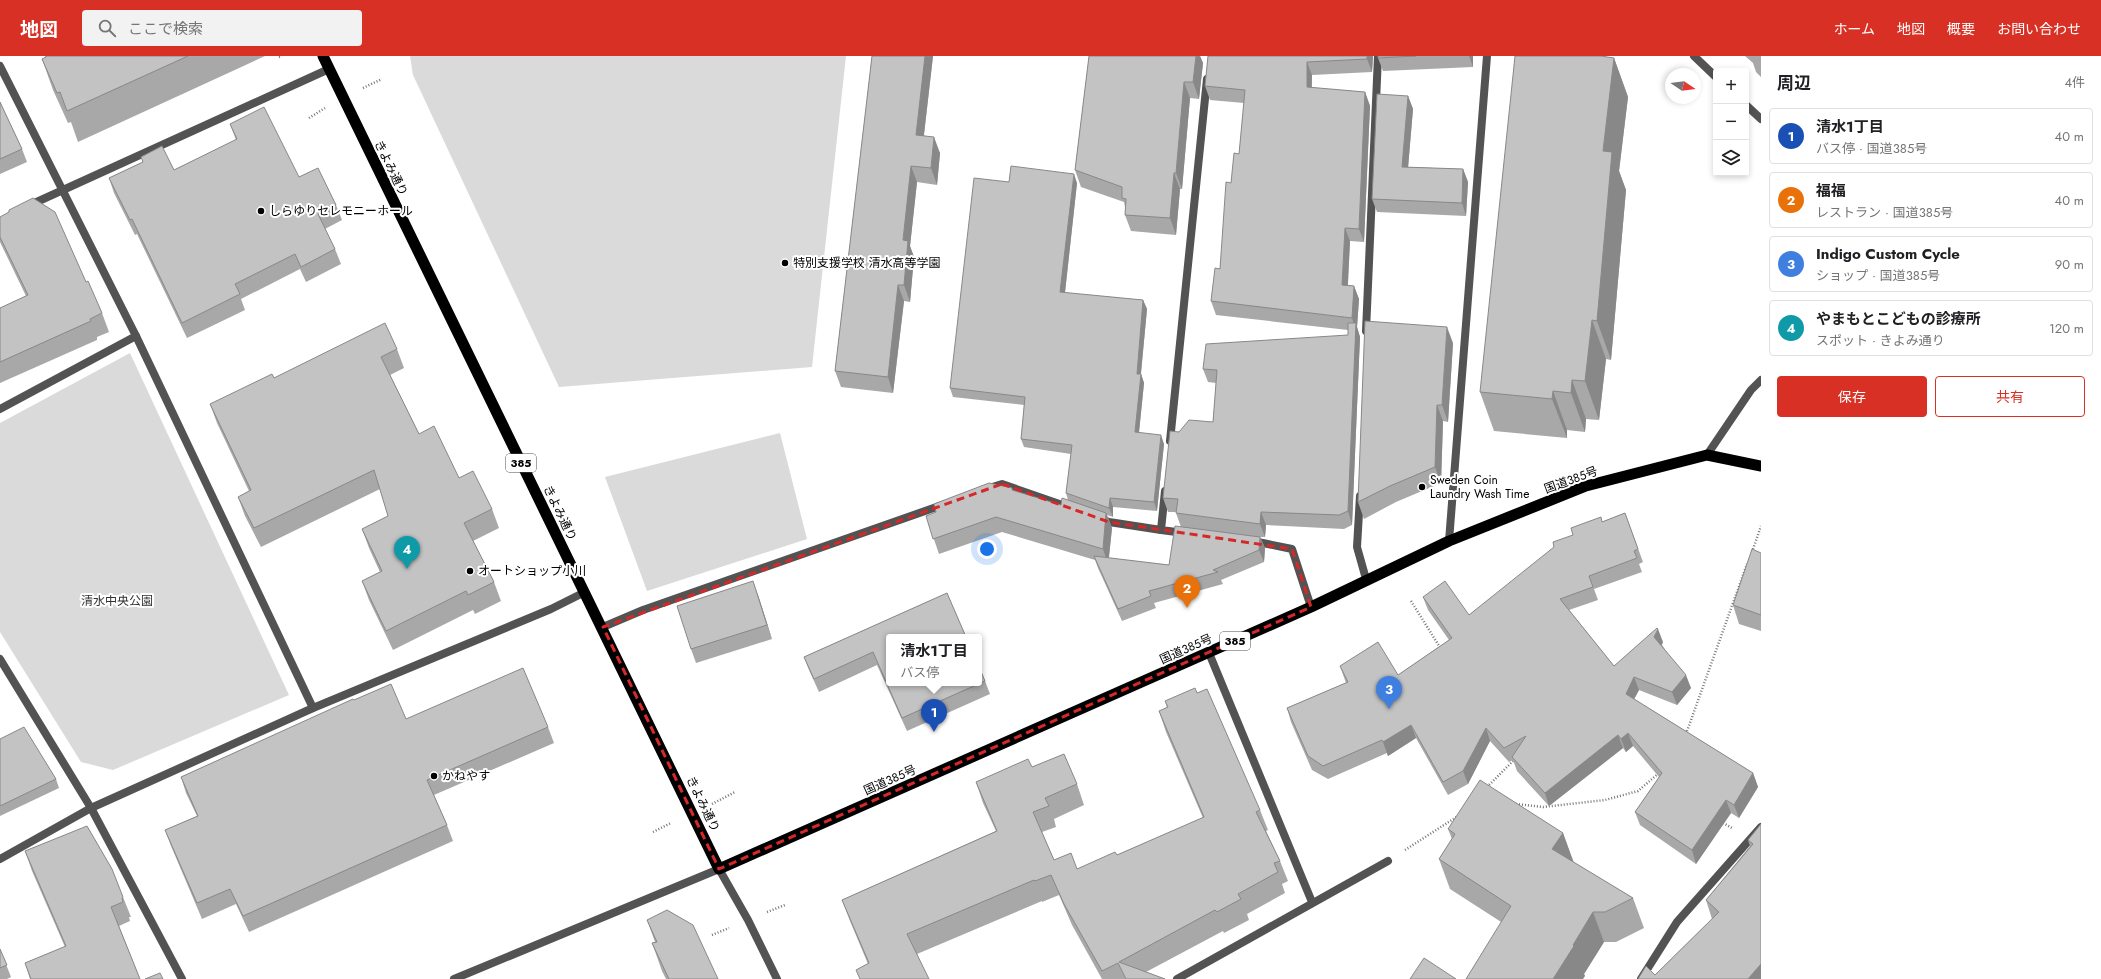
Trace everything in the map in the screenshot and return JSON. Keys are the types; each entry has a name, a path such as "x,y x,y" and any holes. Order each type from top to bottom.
{"highway":[{"name":"きよみ通り","path":"323,56 720,869"},
{"name":"国道385号","path":"720,869 1209,653 1311,607 1366,579 1449,541 1586,486 1706,456 1761,466"}],"street":[{"path":"1366,341 1378,56"},
{"path":"1449,541 1487,56"},
{"path":"1694,56 1713,74"},
{"path":"0,66 136,336 313,708"},
{"path":"21,210 330,69"},
{"path":"1169,451 1207,72"},
{"path":"1749,108 1761,119"},
{"path":"0,409 136,336"},
{"path":"1706,456 1751,390 1761,380"},
{"path":"1161,530 1166,482"},
{"path":"980,492 1002,484 1081,512"},
{"path":"1360,484 1357,547 1366,579"},
{"path":"603,627 643,610 950,502"},
{"path":"1095,517 1109,522 1191,534"},
{"path":"1244,540 1292,549 1311,607"},
{"path":"0,859 92,808 313,708 551,609 585,592"},
{"path":"1209,653 1312,902"},
{"path":"0,659 92,808 182,979"},
{"path":"1641,979 1677,922 1761,827"},
{"path":"1180,978 1312,902 1388,861"},
{"path":"454,979 668,889 720,869"},
{"name":"きよみ通り","path":"720,869 748,920 777,979"}],"path":[{"path":"1750,555 1761,526"},
{"path":"1684,740 1748,563"},
{"path":"1411,601 1443,653"},
{"path":"1484,790 1521,754"},
{"path":"1513,804 1543,807 1605,800 1638,791 1664,769"},
{"path":"1654,778 1660,782"},
{"path":"1388,861 1463,812"},
{"path":"1718,819 1749,840"}],"highlighted area":[{"path":"1002,484 1109,522 1292,549 1311,607 719,869 603,627"}],"green space":[{"path":"410,56 846,56 812,367 559,387 413,75"},
{"name":"清水中央公園","path":"130,353 289,695 113,770 81,762 0,632 0,423"},
{"path":"780,433 807,539 647,591 605,477"}],"building":[{"path":"46,56 188,56 67,111 60,92 57,93 42,59"},
{"path":"872,56 925,56 916,135 934,137 931,168 911,166 903,240 908,241 904,285 898,285 888,377 835,371"},
{"path":"1089,56 1196,56 1193,82 1184,82 1176,173 1174,173 1170,218 1125,215 1126,199 1122,198 1122,187 1075,170"},
{"path":"1208,56 1367,56 1367,59 1307,62 1307,87 1365,92 1359,229 1345,228 1342,285 1354,286 1352,318 1211,301 1215,268 1220,269 1226,182 1231,183 1234,153 1239,154 1245,90 1205,86"},
{"path":"1378,56 1416,56 1378,58"},
{"path":"1515,56 1601,56 1614,58 1603,151 1612,152 1597,321 1592,320 1585,381 1572,380 1571,393 1553,391 1552,399 1480,392"},
{"path":"1377,94 1408,96 1402,167 1463,169 1462,203 1372,199"},
{"path":"0,102 22,149 0,159"},
{"path":"264,107 299,177 318,168 336,205 318,214 335,249 301,267 295,254 235,284 240,294 182,323 132,219 130,220 109,178 143,162 141,157 162,146 174,170 237,139 230,124"},
{"path":"1011,166 1074,174 1060,292 1143,300 1137,374 1141,374 1135,432 1161,435 1154,502 1110,498 1109,508 1066,493 1072,445 1021,439 1025,397 950,388 974,178 1009,182"},
{"path":"33,198 55,212 86,282 88,281 102,313 90,319 91,321 0,362 0,308 28,295 0,237 0,217 9,212 9,210"},
{"path":"1365,321 1447,327 1442,405 1437,405 1435,467 1390,486 1358,502"},
{"path":"385,323 397,349 381,357 419,434 434,426 459,478 473,471 492,509 464,523 494,582 468,595 466,591 386,631 362,581 382,571 362,529 388,516 374,470 254,528 238,497 251,490 210,404 272,374 274,378"},
{"path":"1348,323 1356,323 1348,511 1339,515 1261,512 1260,524 1176,513 1178,499 1163,498 1170,431 1179,432 1189,420 1213,422 1217,370 1203,369 1206,344 1348,335"},
{"path":"989,483 1012,488 1012,490 1061,505 1062,498 1106,513 1103,549 996,517 933,539 926,516 936,512 934,504"},
{"path":"1625,513 1638,549 1634,551 1637,558 1589,576 1593,587 1560,599 1614,666 1657,628 1658,629 1654,637 1686,675 1672,692 1634,677 1626,694 1753,773 1734,805 1726,800 1692,850 1635,812 1662,773 1628,733 1621,739 1618,735 1545,793 1512,757 1526,736 1504,748 1486,728 1463,771 1443,782 1411,725 1383,742 1382,740 1323,766 1308,756 1287,708 1348,682 1340,666 1378,642 1398,675 1452,638 1423,597 1445,581 1469,615 1554,547 1553,542 1573,535 1571,528 1601,517 1602,522"},
{"path":"1175,526 1260,537 1259,550 1213,570 1218,572 1149,591 1151,596 1118,609 1094,556 1169,565"},
{"path":"1752,549 1761,553 1761,615 1733,605"},
{"path":"753,581 767,625 691,649 677,606"},
{"path":"947,593 965,634 886,634 886,682 873,652 814,679 804,657"},
{"path":"523,668 548,727 427,780 447,825 243,916 230,889 197,903 165,830 198,816 181,777 353,699 354,700 391,684 406,719"},
{"path":"982,674 985,681 982,682"},
{"path":"888,686 974,686 902,718"},
{"path":"1195,688 1197,693 1207,689 1260,810 1256,812 1280,861 1274,863 1278,872 1238,894 1241,899 1217,912 1215,910 1119,962 1165,979 1126,979 1118,963 1102,971 1064,904 1051,875 1035,881 1034,880 907,934 929,979 860,979 856,970 869,963 842,900 997,831 976,782 1028,759 1032,767 1064,754 1077,784 1045,798 1049,806 1033,812 1054,860 1071,853 1077,869 1115,852 1117,855 1204,817 1159,711 1168,707 1165,701"},
{"path":"24,727 56,779 0,806 0,739"},
{"path":"1480,780 1563,833 1552,849 1633,898 1605,912 1593,912 1553,979 1466,979 1511,906 1439,859 1455,834 1448,829"},
{"path":"1761,824 1761,964 1748,979 1638,979 1646,966 1655,975 1719,912 1706,900 1753,844 1748,840"},
{"path":"87,826 112,869 123,897 123,902 111,907 140,979 31,979 25,963 66,946 25,851"},
{"path":"667,910 693,925 718,979 669,979 652,943 657,942 647,920"},
{"path":"0,949 7,965 0,968"},
{"path":"1424,958 1456,979 1410,979"},
{"path":"160,973 163,979 145,979"}],"place":[{"name":"しらゆりセレモニーホール","path":"261,211"},
{"name":"特別支援学校 清水高等学園","path":"785,263"},
{"name":"Sweden Coin Laundry Wash Time","path":"1422,487"},
{"name":"やまもとこどもの診療所","path":"407,569"},
{"name":"オートショップ小川","path":"470,571"},
{"name":"福福","path":"1187,608"},
{"name":"Indigo Custom Cycle","path":"1389,709"},
{"name":"清水1丁目","path":"934,732"},
{"name":"かねやす","path":"434,776"}]}
